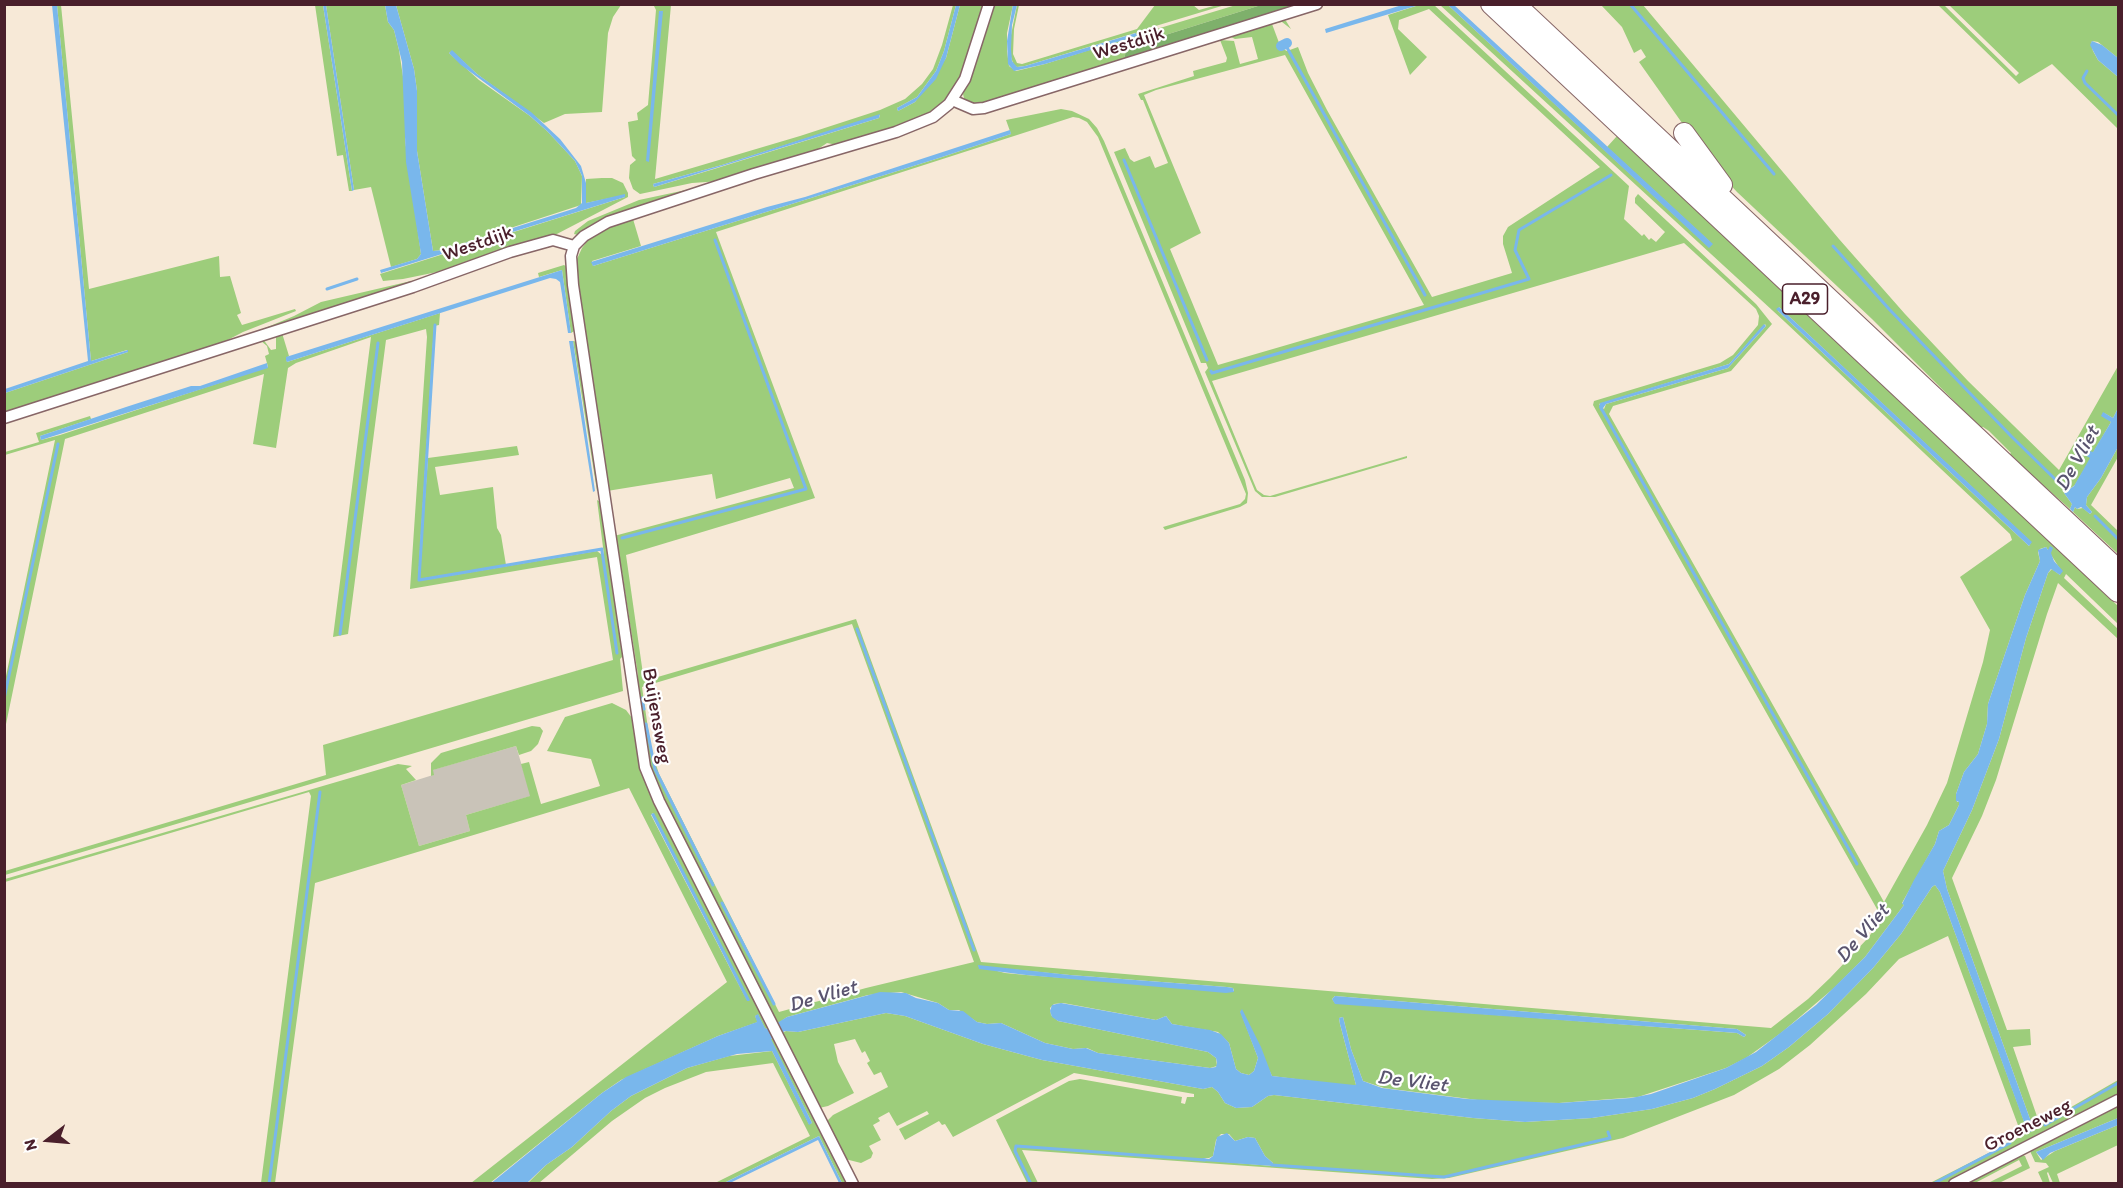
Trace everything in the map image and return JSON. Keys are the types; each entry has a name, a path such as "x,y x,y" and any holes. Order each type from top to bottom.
{"highway":[{"name":"A29","path":"1491,4 2118,592"},
{"name":"A29","path":"1515,4 2118,570"},
{"name":"A29","path":"1684,133 1750,224"}],"street":[{"path":"574,246 588,232 608,222 754,174 911,127 933,117 952,100 968,74 988,4"},
{"name":"Westdijk","path":"952,100 974,109 984,108 1317,4"},
{"name":"Westdijk","path":"4,418 413,287 510,252 553,240 574,246"},
{"name":"Buijensweg","path":"574,246 571,256 573,285 645,766 656,794 853,1184"},
{"name":"Groeneweg","path":"1954,1184 2118,1100"}],"shaded area":[{"path":"516,746 531,796 466,815 470,831 419,846 401,785 433,775 432,770"}],"green space":[{"path":"57,5 61,5 89,289 219,256 220,277 230,276 241,313 237,315 242,325 295,309 296,311 243,332 218,345 5,412 5,393 128,352 127,350 91,361"},
{"path":"315,5 323,5 352,191 349,191 343,155 337,156"},
{"path":"326,5 385,5 388,22 394,30 399,50 405,90 405,140 421,254 417,259 391,267 371,187 354,190"},
{"path":"396,5 621,5 613,17 608,33 602,112 565,114 544,123 477,74 452,51 449,53 479,80 530,116 575,161 582,176 581,205 443,250 433,251 417,151 417,91 414,69"},
{"path":"649,5 671,5 655,179 800,136 880,110 905,99 922,84 933,69 953,5 956,5 944,51 936,71 917,97 897,108 898,111 915,102 946,58 960,5 985,5 966,68 946,100 938,108 915,121 837,145 827,143 812,153 721,181 692,183 640,194 633,189 629,178 630,165 636,160 632,156 628,122 638,120 637,113 648,105 656,10 654,6","holes":["880,115 879,118 654,187 653,184 722,165"]},
{"path":"992,5 1013,5 1007,33 1007,51 1009,66 1016,71 1137,35 1135,33 1017,67 1014,66 1011,57 1011,35 1017,5 1019,5 1014,29 1013,54 1017,63 1022,64 1137,29 1155,5 1193,5 1199,10 1225,5 1149,28 1150,31 1236,5 1261,5 1127,47 1123,63 983,106 965,102 963,94"},
{"path":"1261,5 1306,5 1123,63 1127,47"},
{"path":"1419,5 1434,5 1629,186 1624,219 1642,236 1644,234 1649,240 1651,238 1656,242 1665,232 1635,203 1638,194 1756,304 1772,324 1731,371 1613,406 1609,414 1884,902 1927,825 1947,783 1983,662 1990,630 1960,577 2012,540 2010,534 1785,322 1440,5 1448,5 1709,247 1711,243 1607,147 1617,136 2118,606 2118,624 2066,574 2064,578 2118,629 2118,639 2058,583 1996,780 1982,816 1952,878 2007,1030 2030,1029 2031,1045 2013,1047 2040,1125 2118,1080 2118,1095 1947,1183 1930,1183 2022,1136 1948,936 1899,959 1866,994 1810,1045 1779,1069 1734,1095 1623,1138 1449,1178 1432,1179 1022,1150 1038,1183 1027,1183 996,1120 1069,1081 1080,1079 1182,1097 1181,1103 1185,1104 1187,1097 1194,1097 1194,1094 1074,1073 953,1137 945,1124 942,1125 939,1121 905,1140 899,1129 929,1114 927,1111 897,1126 889,1112 878,1118 880,1121 873,1125 881,1140 869,1146 873,1153 871,1158 861,1163 845,1159 826,1122 833,1115 888,1087 881,1072 874,1075 867,1063 870,1061 865,1051 862,1053 855,1039 834,1044 838,1062 854,1093 819,1108 782,1033 798,1032 886,1013 905,1016 983,1044 1042,1060 1203,1089 1212,1087 1225,1103 1236,1108 1252,1107 1268,1096 1274,1095 1525,1122 1592,1118 1652,1109 1693,1098 1715,1089 1762,1066 1789,1047 1828,1014 1873,968 1901,934 1935,885 1940,892 2028,1132 2034,1130 1947,889 1943,871 1972,810 1999,739 2026,638 2048,573 2052,569 2060,575 2060,569 2046,547 2038,552 2040,561 2025,595 1988,704 1987,724 1978,754 1964,772 1956,794 1959,805 1949,825 1939,831 1935,844 1902,903 1904,905 1865,957 1834,988 1781,1033 1746,1058 1726,1068 1638,1097 1559,1103 1493,1102 1384,1088 1363,1081 1351,1049 1343,1017 1339,1018 1340,1024 1356,1085 1272,1076 1240,1010 1258,1058 1254,1071 1249,1075 1236,1069 1229,1043 1218,1032 1172,1024 1166,1016 1156,1020 1063,1003 1054,1004 1050,1008 1051,1015 1058,1021 1208,1052 1216,1058 1217,1066 1210,1068 1098,1053 1087,1048 1073,1049 1045,1043 1001,1023 977,1022 959,1010 949,1010 938,1003 901,992 868,995 787,1017 777,1024 665,803 650,768 635,683 638,682 638,675 621,565 614,536 794,488 790,478 716,499 712,474 607,491 578,287 577,259 591,236 601,230 633,219 641,246 592,261 593,266 1011,134 1006,120 1061,109 1072,111 1089,119 1104,141 1245,480 1248,493 1247,503 1165,530 1163,527 1240,504 1246,494 1098,137 1087,122 1073,117 716,232 815,498 626,555 644,681 856,619 981,962 1771,1028 1830,978 1868,938 1882,918 1593,405 1594,401 1720,363 1733,355 1758,325 1759,316 1756,309 1684,243 1212,381 1257,490 1264,495 1270,496 1407,456 1407,458 1275,497 1262,497 1255,491 1205,372 1208,368 1206,363 1201,363 1114,152 1125,148 1134,162 1150,156 1155,168 1168,163 1143,100 1138,94 1194,76 1193,71 1226,62 1227,58 1220,40 1234,41 1240,64 1258,59 1252,37 1235,39 1229,36 1281,19 1286,21 1291,29 1282,22 1272,24 1281,48 1287,51 1298,47 1327,110 1432,297 1512,273 1503,244 1503,236 1508,227 1600,167 1429,9 1399,20 1398,29 1427,57 1410,75 1388,15","holes":["1285,55 1424,305 1218,365 1170,249 1201,233 1144,95","1779,307 2031,542 2029,546 1778,311","1765,324 1766,326 1728,368 1606,404 1604,409 1599,404 1729,364","852,624 974,962 779,1012 659,774 651,749 642,687","978,966 1227,987 1233,988 1234,991 1005,973","1335,996 1737,1029 1746,1035 1744,1037 1737,1033 1335,1003 1332,999","1221,1134 1229,1134 1235,1141 1248,1137 1255,1138 1265,1156 1273,1163 1272,1166 1203,1160 1213,1156 1216,1140"]},
{"path":"1601,5 1643,5 1839,239 1905,314 1968,381 2059,470 2118,366 2118,408 2113,418 2104,413 2111,422 2093,453 2083,449 2091,458 2075,485 2064,493 2072,504 2070,509 2009,455 2011,453 1989,431 1981,428 1872,319 1737,192 1711,164 1639,62 1646,57 1641,49 1634,53 1622,27"},
{"path":"1938,5 1944,5 2016,76 2019,73 1949,5 2118,5 2118,58 2098,42 2092,41 2091,44 2098,60 2118,77 2118,129 2052,64 2019,84"},
{"path":"612,178 623,183 628,197 553,236 442,271 383,281 380,274 625,197 625,195 586,203 586,179"},
{"path":"700,187 603,220 589,226 578,235 574,234 588,221 639,200"},
{"path":"564,265 567,267 576,330 571,333 562,270 539,277 538,273"},
{"path":"424,278 234,341 321,302"},
{"path":"440,313 439,325 434,326 418,581 597,551 604,555 597,500 602,503 624,655 620,659 623,691 5,875 5,871 326,775 323,745 613,660 597,557 410,589 426,329 386,340 348,634 333,637 371,337 296,363 288,368 276,448 253,444 264,374 65,439 5,729 5,681 55,440 5,455 5,452 39,442 36,433 90,416 91,419 40,436 41,440 60,435 268,367 265,356 269,354 267,346 261,341 212,356 263,339 271,350 276,349 276,335 282,333 289,356 286,358 287,362"},
{"path":"573,341 578,342 599,490 597,491"},
{"path":"517,446 519,455 435,467 440,495 493,487 497,528 501,535 506,565 419,579 428,458"},
{"path":"2118,447 2118,457 2091,505 2118,531 2118,554 2073,512 2075,507 2083,508 2090,514 2092,512 2086,505 2087,497 2101,478"},
{"path":"612,703 626,710 632,718 639,756 771,1028 765,1029 758,1015 755,1016 758,1022 718,1036 621,1080 490,1183 471,1183 727,982 629,788 315,883 275,1183 261,1183 311,796 309,792 5,882 5,879 398,764 412,766 406,769 416,780 401,785 419,846 470,831 466,815 530,796 521,764 529,762 541,804 600,786 591,759 547,751 565,717","holes":["653,813 747,1001 651,815"]},
{"path":"532,726 540,727 543,731 538,744 531,751 519,755 516,746 433,770 434,775 431,776 431,763 441,753"},
{"path":"775,1037 819,1124 820,1131 823,1132 849,1183 842,1183 819,1136 724,1183 715,1183 810,1136 773,1063 706,1072 665,1088 645,1098 612,1121 539,1183 527,1184 546,1165 572,1147 631,1096 687,1068 729,1056 772,1051 809,1124 812,1123 770,1039"},
{"path":"2118,1104 2118,1118 2036,1152 2041,1160 2055,1151 2118,1125 2118,1145 2057,1174 2060,1183 2053,1183 2048,1172 2050,1183 2043,1183 2038,1172 2049,1167 2046,1163 2035,1162 2030,1151"},
{"path":"2021,1154 2025,1156 2030,1168 1999,1183 1988,1183 2022,1166 2019,1160 1975,1183 1963,1184"}],"water":[{"path":"1013,4 1017,5 1012,25 1011,49 1012,61 1017,67 1136,33 1137,36 1014,71 1008,64 1007,41"},
{"path":"52,5 57,5 91,361 128,350 128,352 5,393 5,389 88,361"},
{"path":"323,5 326,5 354,190 352,191"},
{"path":"385,5 396,5 414,69 417,91 417,151 433,251 443,250 576,208 582,203 582,176 575,161 530,116 461,65 449,53 452,50 477,74 531,112 560,139 581,166 586,183 586,203 625,194 625,197 381,273 380,270 417,259 421,254 406,162 402,62 394,30 388,22"},
{"path":"956,5 960,5 946,58 936,79 915,102 898,111 897,108 917,97 936,71 944,51"},
{"path":"1402,5 1419,5 1326,33 1325,29"},
{"path":"1448,5 1454,5 1713,244 1709,248"},
{"path":"659,11 663,11 649,162 646,161"},
{"path":"2092,41 2102,45 2118,58 2118,77 2098,60 2090,45"},
{"path":"880,114 879,118 654,187 653,184 722,165"},
{"path":"1010,130 1011,134 939,158 593,266 591,262 805,197"},
{"path":"562,270 571,333 568,333 560,282 550,278 287,362 286,360 286,357"},
{"path":"1779,307 2032,542 2029,546 1776,309"},
{"path":"1764,324 1766,326 1728,368 1606,404 1601,411 1600,403 1729,364"},
{"path":"569,341 573,341 595,491 593,492"},
{"path":"267,363 268,368 41,440 40,436"},
{"path":"2118,408 2118,447 2101,478 2087,497 2086,505 2092,512 2090,514 2081,507 2077,509 2075,507 2073,512 2070,509 2072,504 2064,493 2074,486 2090,458 2081,453 2083,449 2093,452 2111,422 2101,416 2103,412 2113,418"},
{"path":"2050,546 2053,548 2051,553 2054,561 2063,571 2060,575 2051,569 2048,573 2026,638 1999,739 1972,810 1943,871 1947,889 2034,1130 2028,1133 1940,892 1935,885 1901,934 1873,968 1828,1014 1789,1047 1762,1066 1715,1089 1693,1098 1652,1109 1592,1118 1525,1122 1274,1095 1268,1096 1252,1107 1236,1108 1225,1103 1212,1087 1203,1089 1042,1060 983,1044 905,1016 886,1013 798,1032 785,1031 771,1039 812,1123 809,1125 772,1051 737,1054 687,1068 631,1096 527,1183 490,1184 602,1093 626,1077 718,1036 757,1022 755,1016 758,1014 767,1029 787,1017 880,992 906,993 938,1003 949,1010 963,1011 977,1022 1001,1023 1045,1043 1073,1049 1086,1048 1098,1053 1216,1067 1216,1058 1208,1052 1058,1021 1052,1017 1050,1011 1052,1005 1061,1003 1156,1020 1166,1016 1172,1024 1221,1034 1229,1043 1236,1069 1249,1075 1254,1071 1258,1058 1240,1012 1242,1009 1261,1047 1272,1076 1356,1085 1340,1024 1339,1018 1343,1017 1351,1049 1363,1081 1382,1088 1467,1099 1559,1103 1631,1098 1651,1094 1726,1068 1756,1052 1816,1005 1865,957 1904,905 1902,904 1935,844 1939,831 1949,825 1959,805 1956,801 1956,794 1964,772 1978,754 1987,724 1988,704 2025,595 2040,561 2038,550 2046,547 2048,550"},
{"path":"654,813 750,1000 749,1001 651,814"},
{"path":"978,965 1070,975 1227,987 1233,988 1234,992 1026,975 979,969"},
{"path":"1335,996 1737,1029 1746,1035 1744,1037 1737,1033 1335,1004 1332,999"},
{"path":"2118,1118 2118,1125 2050,1153 2043,1160 2036,1152"},
{"path":"1227,1133 1235,1141 1248,1137 1255,1138 1273,1166 1203,1161 1203,1158 1209,1159 1213,1156 1217,1137"},
{"path":"819,1136 842,1183 839,1183 818,1140 730,1183 724,1183"}],"waterway":[{"path":"1630,4 1774,174"},
{"path":"1281,46 1287,43"},
{"path":"1285,44 1425,295"},
{"path":"2087,71 2083,78 2085,83 2118,115"},
{"path":"1124,160 1207,360"},
{"path":"1211,371 1212,373 1529,279 1515,250 1519,230 1611,175"},
{"path":"622,538 806,489 715,240"},
{"name":"De Vliet","path":"1833,246 1889,309 2059,483"},
{"path":"327,289 357,279"},
{"path":"435,325 419,580 602,549"},
{"path":"340,634 378,343"},
{"path":"1601,408 1857,864"},
{"path":"4,699 58,444"},
{"path":"2095,516 2118,539"},
{"path":"602,551 617,653"},
{"path":"857,629 974,950"},
{"path":"642,698 644,709"},
{"path":"646,724 655,769 713,885"},
{"path":"269,1184 320,792"},
{"path":"722,903 774,1004"},
{"path":"2045,1125 2118,1083"},
{"path":"1272,1165 1444,1177 1610,1138 1608,1132"},
{"path":"1933,1184 2010,1143"},
{"path":"1031,1184 1015,1151 1016,1146 1205,1160"}]}
